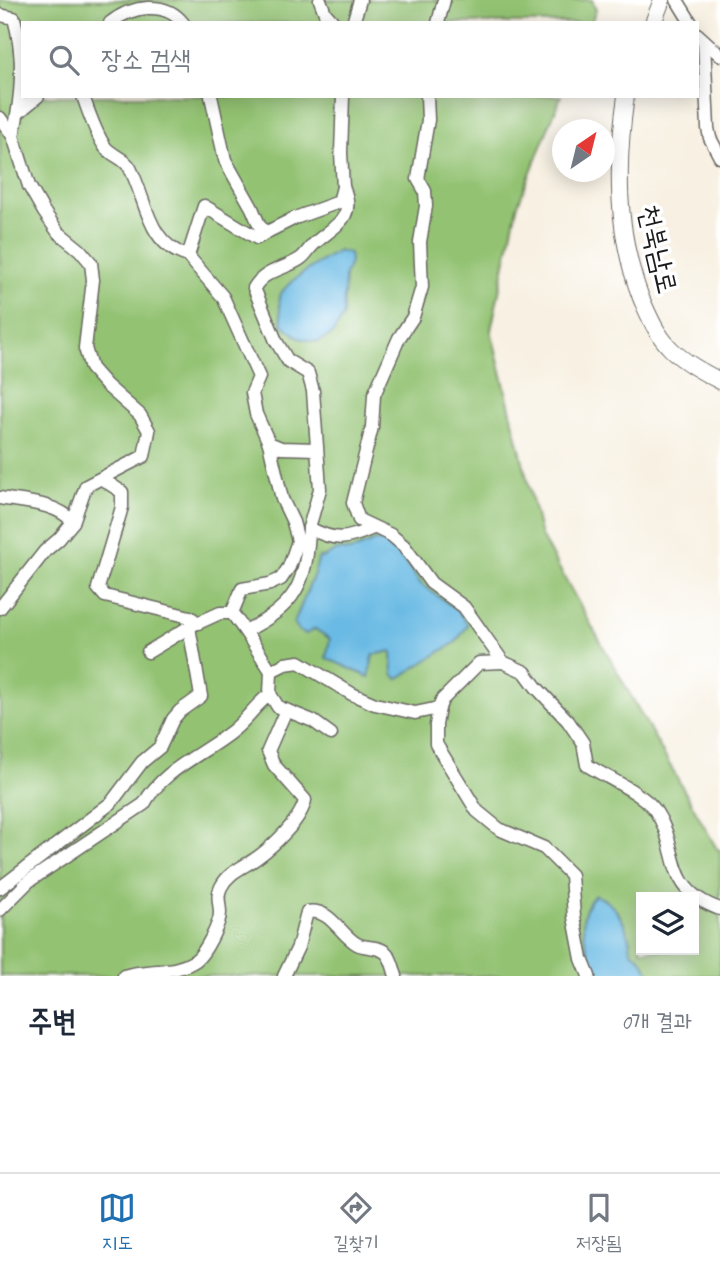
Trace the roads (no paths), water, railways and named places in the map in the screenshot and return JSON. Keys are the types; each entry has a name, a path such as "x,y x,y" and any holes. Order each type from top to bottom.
{"main road":[{"path":"654,21 662,0"},
{"name":"천북남로","path":"626,98 620,160 621,219 633,275 651,322 670,349 694,367 720,381"}],"street":[{"path":"320,0 325,13 332,21"},
{"path":"354,21 360,0"},
{"path":"439,21 444,0"},
{"path":"677,0 690,21"},
{"path":"113,21 124,12 148,6 168,10 181,21"},
{"path":"0,15 15,18 20,38 21,93 13,136"},
{"path":"700,38 720,55"},
{"path":"700,38 708,128 713,147 720,157"},
{"path":"18,113 36,98"},
{"path":"84,98 106,147 129,167 153,229 162,242 177,253 188,256 223,297 259,377 251,393 268,443 282,499 298,541 289,568 281,579 270,584 242,589 232,613"},
{"path":"211,98 225,160 260,227 267,232"},
{"path":"188,256 204,206 257,238 295,218 339,202 343,187 343,98"},
{"path":"427,98 428,120 418,179 425,191 426,206 420,242 422,287 413,317 399,338 374,395 372,427 353,503 359,520 391,535 404,546 432,583 464,607 503,662"},
{"path":"0,118 13,136 29,186 44,212 58,232 91,263 93,281 85,348 91,368 140,415 149,431 144,456 86,486 73,522 45,551 0,608"},
{"path":"245,631 281,611 292,597 304,573 309,528 320,489 313,391 308,373 288,361 276,341 254,288 260,278 302,258 313,245 344,220 349,200 343,187"},
{"path":"268,443 281,448 316,449"},
{"path":"0,888 111,803 142,762 160,747 173,719 201,696 190,617 105,596 98,588 122,507 121,492 102,479"},
{"path":"0,498 51,508 67,514 73,522"},
{"path":"309,528 329,538 353,537 373,528"},
{"path":"148,652 219,612 232,613 271,671 270,694 278,707 313,721 331,734"},
{"path":"271,671 285,664 299,662 352,694 375,704 415,713 439,708"},
{"path":"589,976 582,959 574,917 570,875 544,848 499,829 477,811 436,744 436,725 442,700 479,663 503,662 525,672 568,721 583,743 587,765 637,795 653,808 663,826 678,875 688,891 695,898 720,909"},
{"path":"0,910 29,881 144,804 165,777 233,731 258,703 270,694"},
{"path":"124,976 174,970 198,959 205,951 220,914 217,901 222,885 235,870 258,858 275,843 304,809 305,800 274,765 268,751 272,736 286,710"},
{"path":"284,976 298,947 307,912 315,911 326,916 357,944 380,949 388,954 396,976"}],"water":[{"path":"339,251 349,253 350,262 345,275 343,317 332,335 318,342 299,338 282,324 280,296 297,277"},
{"path":"375,541 390,542 421,584 457,610 468,625 456,642 397,679 393,673 392,651 373,655 369,677 326,658 330,639 315,629 306,634 300,632 294,623 319,557 323,558 337,550 351,551"},
{"path":"595,895 616,910 628,933 631,950 643,961 651,976 596,976 584,934 584,914"}]}
